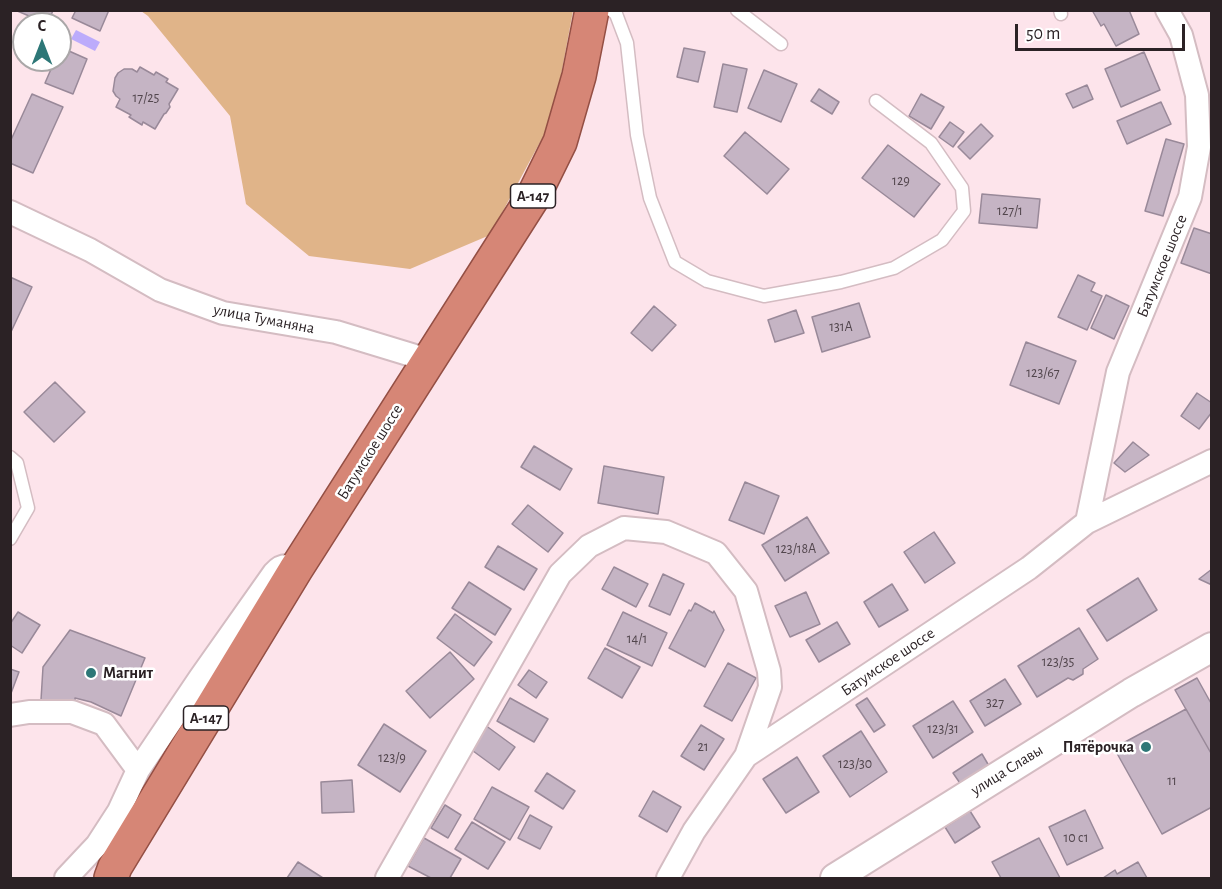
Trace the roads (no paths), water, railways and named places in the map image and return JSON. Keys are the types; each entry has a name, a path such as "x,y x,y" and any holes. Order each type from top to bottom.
{"highway":[{"name":"Батумское шоссе","path":"111,879 115,867 296,569 533,197 560,141 579,76 609,11"}],"street":[{"name":"Батумское шоссе","path":"1087,522 1118,372 1190,197 1199,147 1197,95 1181,35 1167,10"},
{"name":"улица Туманяна","path":"10,212 90,250 160,290 223,313 336,332 428,360"},
{"name":"Батумское шоссе","path":"746,756 1029,568 1087,522 1212,461"},
{"name":"Батумское шоссе","path":"387,879 560,574 589,546 624,528 666,532 716,553 746,591 768,671 770,687 746,756 694,831 668,879"},
{"path":"66,879 97,845 119,811 138,770 274,573 284,565 290,565 296,569"},
{"name":"улица Славы","path":"835,879 1131,693 1212,647"},
{"path":"10,715 29,712 72,712 104,724 138,770"}],"lane":[{"path":"737,10 781,44"},
{"path":"609,11 627,43 637,135 650,198 675,262 707,281 764,296 841,282 894,268 942,240 964,212 962,188 931,143 876,100"},
{"path":"10,457 17,463 28,508 10,539"}],"place":[{"name":"Магнит","path":"91,673"},
{"name":"Пятёрочка","path":"1146,747"}]}
